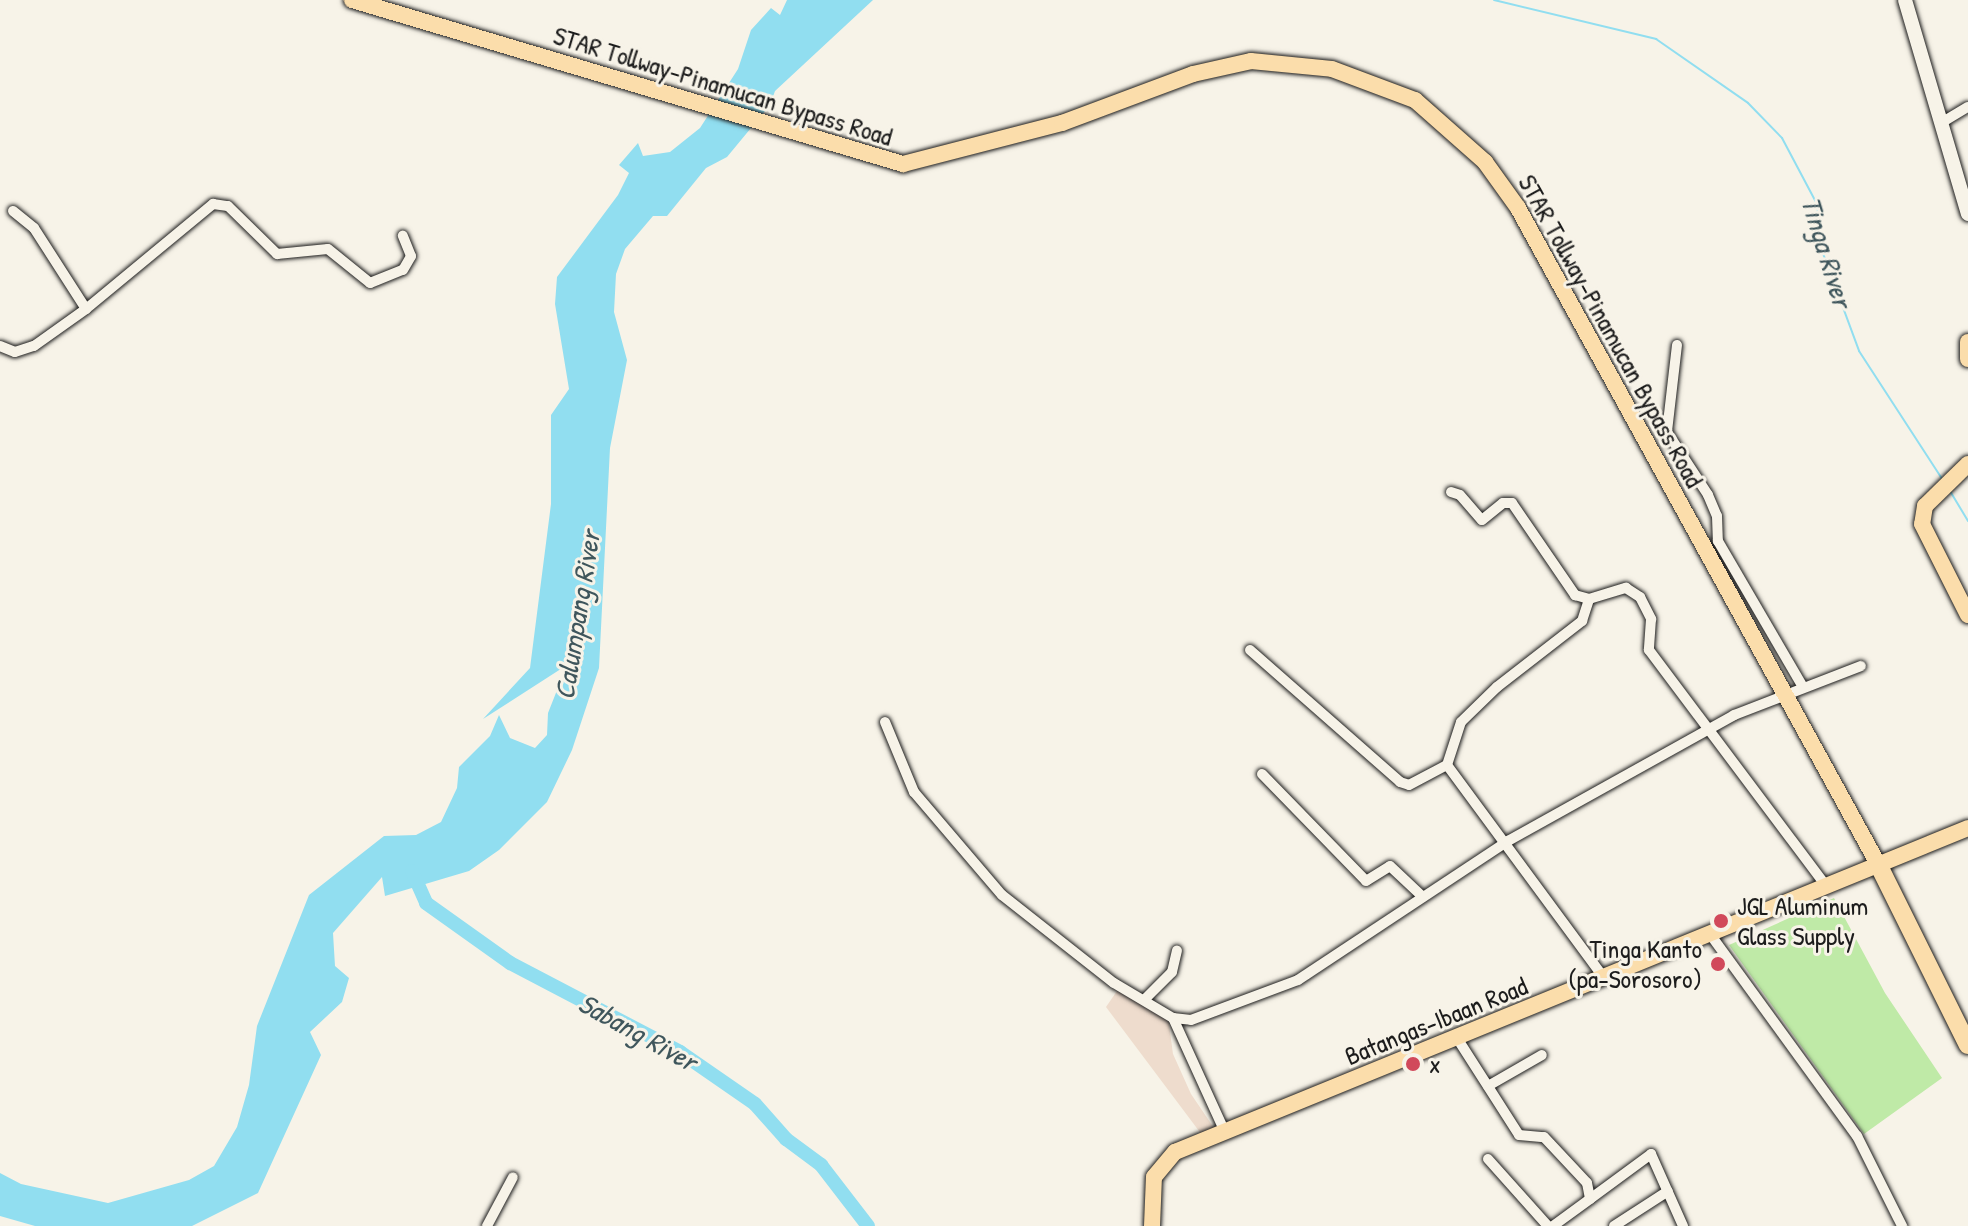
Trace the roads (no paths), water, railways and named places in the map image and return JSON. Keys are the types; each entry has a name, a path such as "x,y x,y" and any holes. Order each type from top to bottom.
{"highway":[{"path":"1878,864 1968,1019"},
{"path":"1878,864 1968,1045"}],"main road":[{"name":"STAR Tollway-Pinamucan Bypass Road","path":"352,0 903,164 927,161 1062,123 1193,74 1251,61 1332,69 1415,100 1485,162 1518,208 1878,864"},
{"path":"1968,342 1968,359"},
{"path":"1964,468 1932,497 1922,524 1968,615"},
{"name":"Batangas-Ibaan Road","path":"1152,1226 1150,1200 1158,1168 1175,1152 1968,828"}],"street":[{"path":"1905,0 1968,214"},
{"path":"1941,123 1968,107"},
{"path":"0,346 15,352 34,346 86,309 213,204 228,206 277,254 328,249 370,283 403,270 411,256 403,236"},
{"path":"13,211 34,228 86,309"},
{"path":"1677,345 1667,432 1708,495 1717,516 1718,541 1803,687"},
{"path":"1451,492 1460,495 1482,520 1503,503 1512,503 1571,591 1589,599 1616,588 1640,597 1651,619 1649,650 1711,728 1826,886"},
{"path":"1250,650 1405,785 1447,765 1461,722 1497,687 1582,621 1589,599"},
{"path":"885,722 914,792 964,855 1028,919 1114,983 1173,1018 1191,1020 1298,980 1508,841 1711,728 1784,693 1861,666"},
{"path":"1447,765 1508,841 1604,978"},
{"path":"1262,774 1366,881 1390,866 1423,897"},
{"path":"1710,934 1857,1136 1902,1226"},
{"path":"1145,999 1172,972 1177,951"},
{"path":"1173,1018 1225,1132"},
{"path":"1457,1038 1519,1135 1544,1137 1587,1183 1590,1199"},
{"path":"1488,1086 1542,1055"},
{"path":"1488,1159 1551,1226 1651,1154 1683,1226"},
{"path":"487,1226 513,1177"},
{"path":"1614,1226 1668,1191"}],"water":[{"name":"Calumpang River","path":"787,0 873,0 775,91 770,105 727,157 706,168 667,216 653,216 625,249 616,274 614,312 627,360 610,448 599,668 572,750 547,802 499,850 469,871 385,896 382,877 333,933 335,966 349,978 342,1002 310,1032 321,1055 258,1193 192,1226 35,1226 0,1216 0,1173 21,1184 108,1203 189,1180 214,1166 237,1127 249,1085 257,1026 309,895 384,836 416,835 441,822 457,788 459,767 490,736 499,715 510,738 535,748 547,735 548,713 567,665 483,719 530,668 551,504 551,415 569,389 555,304 557,277 618,195 629,173 619,165 638,143 643,156 670,152 700,128 738,69 751,30 771,8 780,15"}],"waterway":[{"name":"Tinga River","path":"1494,0 1656,39 1748,103 1782,138 1817,204 1821,248 1859,351 1942,479"},
{"name":"Tinga River","path":"1950,491 1968,521"},
{"name":"Sabang River","path":"412,871 426,903 510,963 680,1052 755,1104 786,1139 821,1165 868,1226"}],"place":[{"name":"JGL Aluminum Glass Supply","path":"1721,921"},
{"name":"Tinga Kanto (pa-Sorosoro)","path":"1718,964"},
{"name":"x","path":"1413,1064"}]}
